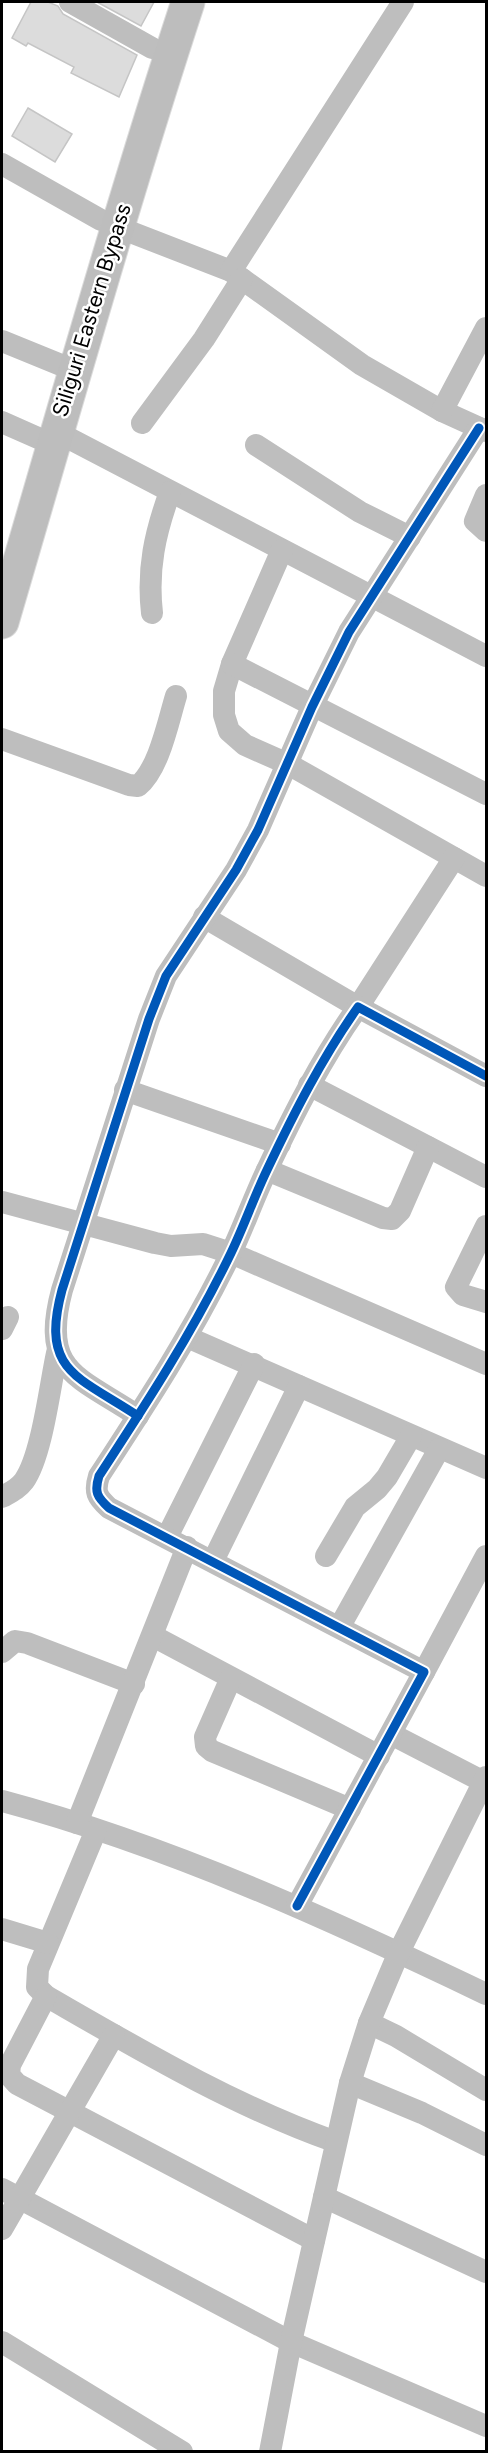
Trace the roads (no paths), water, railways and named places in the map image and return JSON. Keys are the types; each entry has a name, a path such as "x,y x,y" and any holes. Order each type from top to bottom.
{"main road":[{"name":"Siliguri Eastern Bypass","path":"2,563 102,284 108,223 152,48 167,2"},
{"name":"Siliguri Eastern Bypass","path":"2,622 61,365 108,223 188,2"}],"street":[{"path":"70,2 152,48"},
{"path":"142,423 204,339 236,275 403,2"},
{"path":"2,164 108,223 236,275 362,365 442,411 483,429 349,632 236,870 166,976 148,1019 54,1319 57,1353 34,1457 25,1480 15,1490 2,1497"},
{"path":"442,411 486,328"},
{"path":"2,341 61,365"},
{"path":"2,422 47,434 170,492 486,656"},
{"path":"256,445 351,507 410,537"},
{"path":"152,613 148,584 152,552 170,492"},
{"path":"486,495 475,521 486,531"},
{"path":"282,550 232,664 224,691 224,715 229,731 245,745 288,764 486,876"},
{"path":"232,664 312,707 486,794"},
{"path":"2,739 129,785 138,786 146,779 153,765 176,696"},
{"path":"424,1672 340,1626 109,1508 97,1498 95,1488 99,1476 187,1337 231,1252 267,1170 309,1085 454,858"},
{"path":"204,918 358,1007 486,1076"},
{"path":"309,1085 486,1177"},
{"path":"125,1090 280,1144"},
{"path":"267,1170 383,1218 392,1219 400,1211 428,1147"},
{"path":"2,1202 155,1243 171,1246 203,1244 231,1252 486,1364"},
{"path":"486,1226 456,1287 463,1295 486,1302"},
{"path":"187,1337 486,1468"},
{"path":"57,1353 72,1372 138,1416"},
{"path":"167,1537 254,1365"},
{"path":"213,1561 299,1386"},
{"path":"326,1556 355,1507 377,1490 411,1436"},
{"path":"340,1626 439,1449"},
{"path":"187,1547 134,1684 35,1980 37,1987 46,1996 210,2088 302,2130 336,2142"},
{"path":"297,1906 392,1734 486,1556"},
{"path":"153,1636 379,1756"},
{"path":"2,1652 15,1641 27,1643 134,1684"},
{"path":"231,1678 206,1737 206,1746 212,1751 350,1809"},
{"path":"272,2451 291,2342 336,2142 350,2083 369,2023 399,1952 484,1786 392,1734"},
{"path":"2,1801 86,1826 182,1860 297,1906 486,1994"},
{"path":"2,1929 48,1943"},
{"path":"46,1996 10,2065 9,2075 17,2084 314,2240"},
{"path":"369,2023 396,2036 486,2090"},
{"path":"2,2229 10,2194 69,2112 114,2035"},
{"path":"350,2083 422,2113 486,2145"},
{"path":"10,2194 291,2342 486,2426"},
{"path":"324,2197 486,2272"},
{"path":"2,2342 182,2451"}]}
